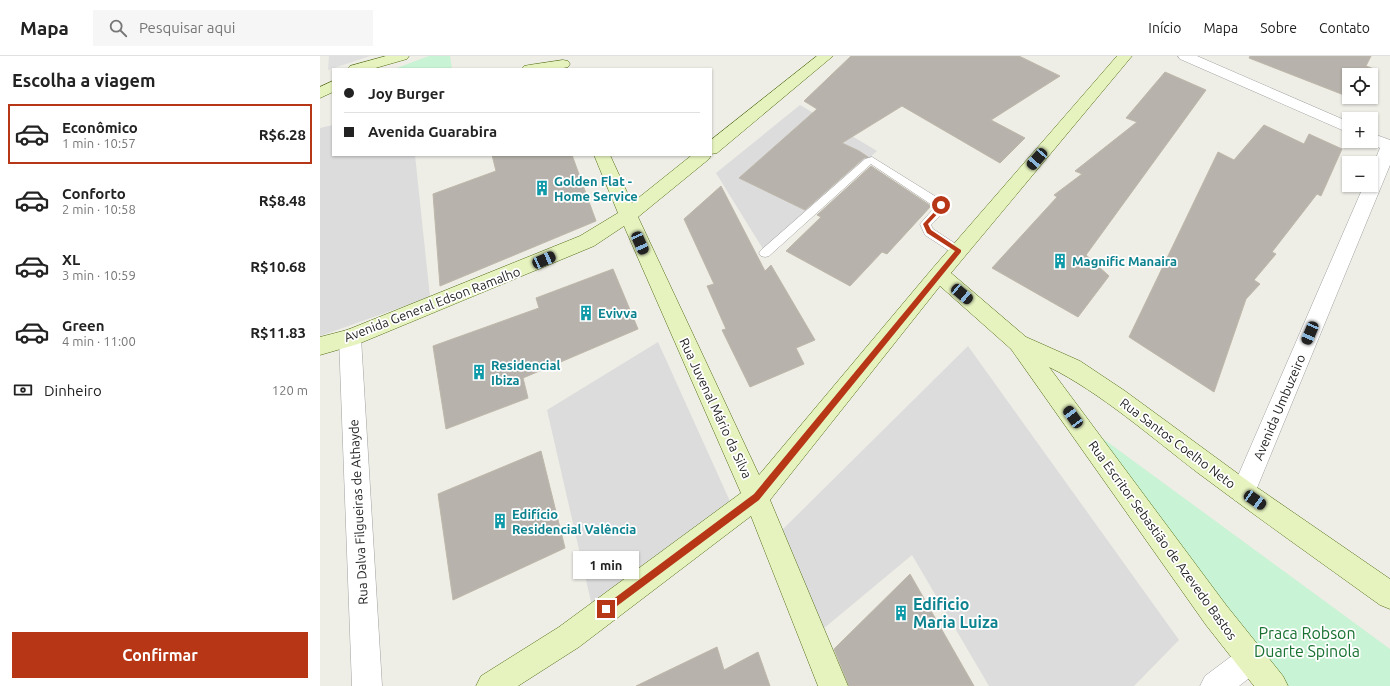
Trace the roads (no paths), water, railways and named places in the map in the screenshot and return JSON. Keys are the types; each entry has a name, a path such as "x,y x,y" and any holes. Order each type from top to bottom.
{"main road":[{"path":"368,65 402,56"},
{"path":"712,148 826,56"},
{"path":"491,686 569,637 756,497 958,251 1125,56"},
{"path":"535,68 563,63"},
{"path":"320,77 332,74"},
{"path":"320,93 332,87"},
{"path":"320,102 332,100"},
{"name":"Rua Juvenal Mário da Silva","path":"602,156 756,497 833,686"},
{"name":"Avenida General Edson Ramalho","path":"320,346 350,338 522,269 587,241 628,215 702,156"},
{"name":"Rua Escritor Sebastião de Azevedo Bastos","path":"939,274 1019,343 1216,615 1273,686"},
{"name":"Rua Santos Coelho Neto","path":"1019,343 1072,368 1117,398 1243,492 1390,595"}],"street":[{"path":"1184,56 1342,125"},
{"name":"Avenida Umbuzeiro","path":"1243,492 1385,144"},
{"name":"Rua Dalva Filgueiras de Athayde","path":"350,338 367,686"},
{"path":"1215,686 1251,659"}],"lane":[{"path":"765,253 869,160 872,160 942,206 925,224 929,232 958,251"}],"place":[{"name":"Golden Flat - Home Service","path":"542,188"},
{"name":"Magnific Manaira","path":"1060,261"},
{"name":"Evivva","path":"586,313"},
{"name":"Residencial Ibiza","path":"479,372"},
{"name":"Edifício Residencial Valência","path":"500,521"},
{"name":"Edificio Maria Luiza","path":"901,613"}],"park label":[{"name":"Praca Robson Duarte Spinola","path":"1307,642"}]}
